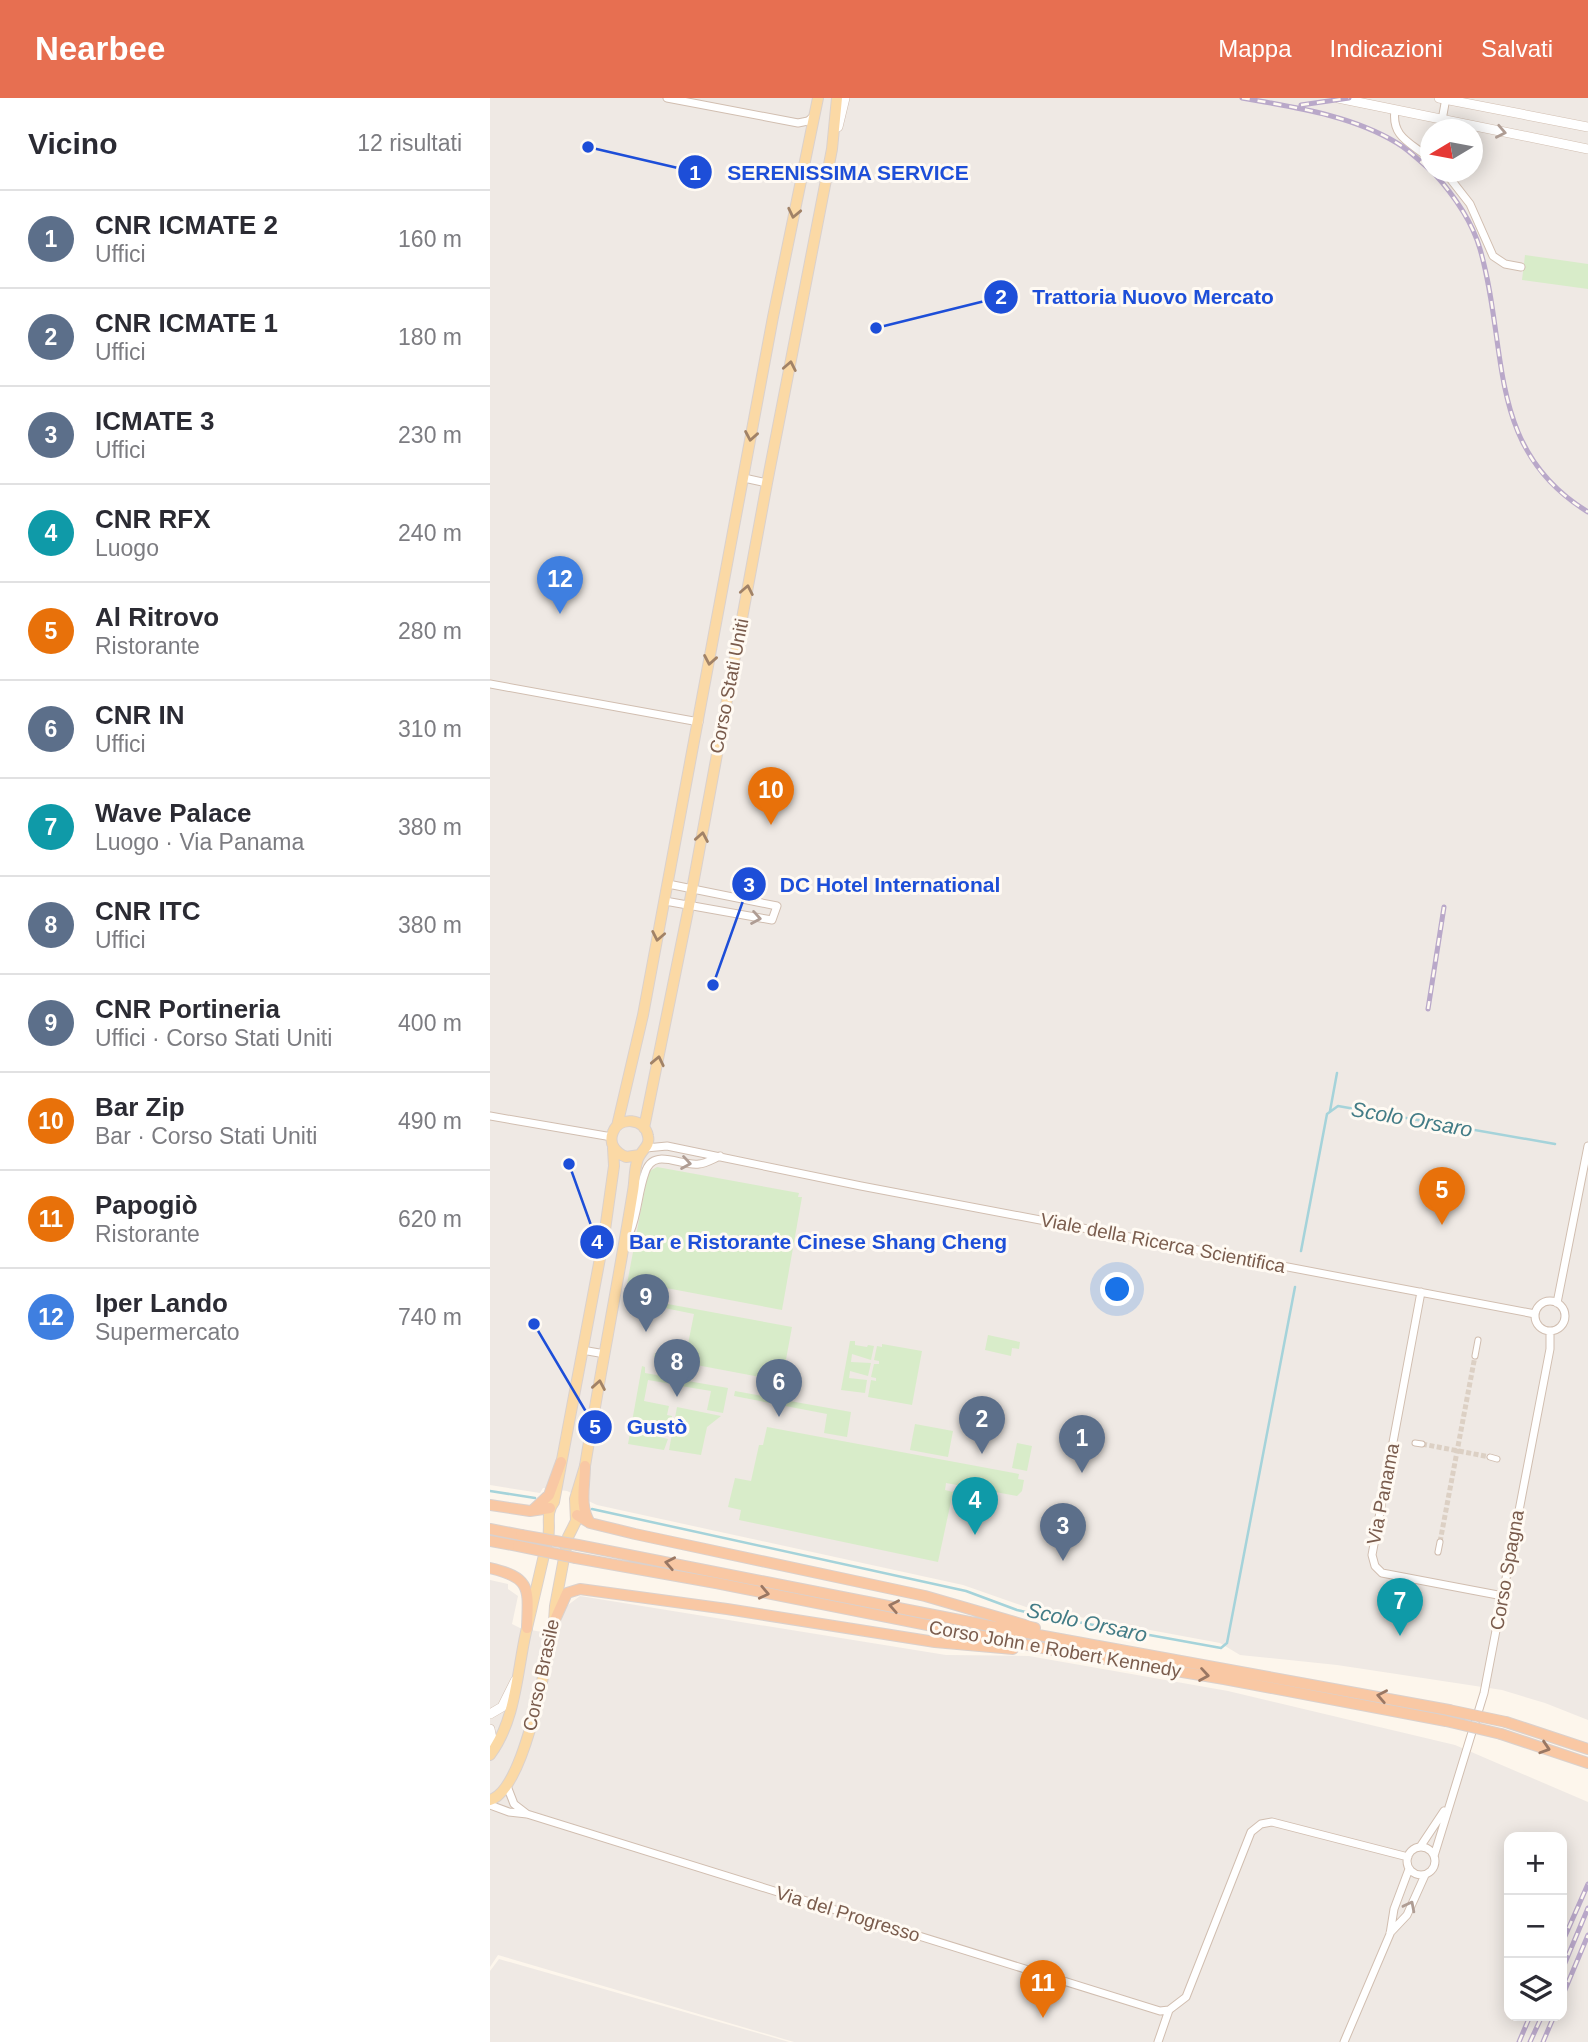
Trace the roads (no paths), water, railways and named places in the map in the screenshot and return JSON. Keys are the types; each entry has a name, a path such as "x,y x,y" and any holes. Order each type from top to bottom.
{"highway":[{"path":"532,1511 549,1495 561,1462"},
{"path":"585,1466 582,1500 590,1523"},
{"path":"490,1505 532,1511 551,1510"},
{"path":"576,1512 590,1523 925,1596 1098,1645"},
{"name":"Corso John e Robert Kennedy","path":"490,1529 1448,1715 1588,1763"},
{"name":"Corso John e Robert Kennedy","path":"490,1541 1063,1652 1448,1715 1506,1722 1588,1749"},
{"path":"490,1568 520,1578 527,1589 527,1628"},
{"path":"554,1622 567,1593 580,1589 934,1642 1063,1652"}],"main road":[{"name":"Corso Stati Uniti","path":"646,1131 832,149 837,98"},
{"name":"Corso Stati Uniti","path":"617,1126 643,1015 773,317 816,104"},
{"path":"551,1510 604,1237 614,1166 612,1142 617,1126 633,1121 646,1131 643,1152 585,1466 580,1478 576,1512"},
{"path":"612,1142 618,1153 626,1157 643,1152"},
{"path":"551,1510 564,1500 576,1512"},
{"name":"Corso Brasile","path":"490,1755 508,1719 515,1694 549,1533 551,1510"},
{"name":"Corso Brasile","path":"490,1803 507,1786 530,1731 554,1622 568,1537 576,1512"}],"street":[{"path":"667,98 798,123 805,127 809,139"},
{"path":"832,149 845,98"},
{"path":"1338,98 1437,119"},
{"path":"1442,119 1444,98 1588,127"},
{"name":"Corso Stati Uniti","path":"798,123 808,121 816,104"},
{"path":"1395,110 1395,128 1400,136 1420,151"},
{"path":"1483,128 1588,149"},
{"path":"1453,182 1470,204 1493,256 1505,264 1521,267"},
{"path":"744,478 767,483"},
{"name":"Corso Stati Uniti","path":"490,684 699,722"},
{"path":"665,901 772,920 777,906 668,884"},
{"path":"490,1116 612,1142"},
{"name":"Viale della Ricerca Scientifica","path":"646,1131 667,1146"},
{"name":"Viale della Ricerca Scientifica","path":"643,1152 667,1146 861,1186 1535,1314"},
{"name":"Corso Spagna","path":"1390,1934 1407,1914 1425,1875 1434,1865 1448,1805 1484,1693 1550,1349 1550,1332 1558,1330 1565,1318 1563,1309 1557,1303 1588,1146"},
{"path":"627,1238 635,1220 645,1172 651,1162 659,1158 698,1165 720,1156"},
{"name":"Via Panama","path":"1421,1292 1372,1555 1375,1566 1382,1573 1503,1596"},
{"path":"1550,1332 1537,1325 1535,1314 1546,1301 1557,1303"},
{"path":"1475,1356 1478,1340"},
{"path":"582,1350 605,1353"},
{"path":"1490,1457 1497,1459"},
{"path":"1438,1552 1440,1542"},
{"path":"490,1714 502,1707 516,1680"},
{"path":"490,1730 490,1748"},
{"path":"507,1786 514,1804 527,1814"},
{"name":"Via del Progresso","path":"490,1803 509,1812 527,1814 1160,2011 1169,2010"},
{"name":"Corso Spagna","path":"1344,2042 1390,1934 1394,1909 1409,1869 1408,1857 1411,1851 1420,1847 1448,1805"},
{"path":"1158,2042 1169,2010 1186,1997 1251,1832 1261,1824 1272,1822 1408,1857"},
{"path":"1420,1847 1428,1849 1434,1856"},
{"path":"1409,1869 1416,1874 1425,1875"}],"waterway":[{"path":"1330,1111 1337,1073"},
{"name":"Scolo Orsaro","path":"1301,1251 1327,1114 1338,1106 1555,1144"},
{"name":"Scolo Orsaro","path":"592,1509 966,1591 1017,1610 1039,1615 1221,1648 1227,1643 1295,1287"},
{"name":"Scolo Orsaro","path":"490,1491 535,1498"}],"tunnel":[{"path":"1440,1542 1475,1356"},
{"path":"1422,1444 1490,1457"}],"railway":[{"path":"1242,98 1321,113 1361,125 1401,146 1420,161"},
{"path":"1301,105 1349,98"},
{"path":"1441,182 1461,208 1480,249 1489,286 1506,394 1516,427 1532,458 1555,487 1588,512"},
{"path":"1428,1009 1444,907"},
{"path":"1567,1932 1588,1884"},
{"path":"1567,1958 1588,1908"},
{"path":"1567,1985 1588,1935"},
{"path":"1519,2042 1528,2021"},
{"path":"1530,2042 1540,2021"},
{"path":"1543,2042 1552,2021"}],"place":[{"name":"SERENISSIMA SERVICE","path":"588,147"},
{"name":"Trattoria Nuovo Mercato","path":"876,328"},
{"name":"Iper Lando","path":"560,614"},
{"name":"Bar Zip","path":"771,825"},
{"name":"DC Hotel International","path":"713,985"},
{"name":"Bar e Ristorante Cinese Shang Cheng","path":"569,1164"},
{"name":"Al Ritrovo","path":"1442,1225"},
{"name":"Gustò","path":"534,1324"},
{"name":"CNR Portineria","path":"646,1332"},
{"name":"CNR ITC","path":"677,1397"},
{"name":"CNR IN","path":"779,1417"},
{"name":"CNR ICMATE 1","path":"982,1454"},
{"name":"CNR ICMATE 2","path":"1082,1473"},
{"name":"CNR RFX","path":"975,1535"},
{"name":"ICMATE 3","path":"1063,1561"},
{"name":"Wave Palace","path":"1400,1636"},
{"name":"Papogiò","path":"1043,2018"}]}
